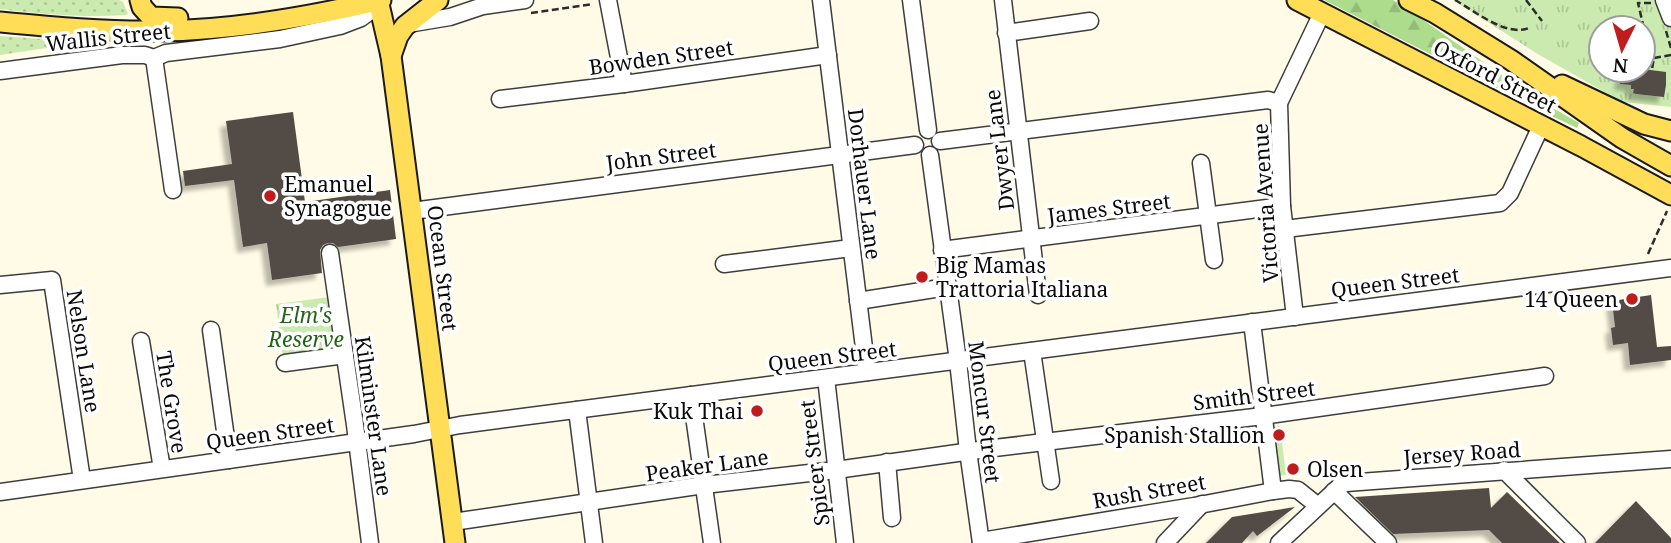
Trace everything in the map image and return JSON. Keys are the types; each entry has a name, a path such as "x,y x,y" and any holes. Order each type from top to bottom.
{"main road":[{"path":"140,0 142,7 151,17 157,19 195,18 234,26"},
{"path":"0,22 132,32 162,31 234,26 310,15 379,0"},
{"name":"Ocean Street","path":"379,0 391,56 456,543"},
{"path":"391,56 398,36 408,24 438,0"},
{"name":"Oxford Street","path":"1297,0 1581,146 1670,202"},
{"name":"Oxford Street","path":"1409,0 1511,60 1622,138 1671,167"},
{"path":"1511,60 1644,124 1671,131"},
{"path":"1581,146 1640,166 1656,169 1671,167"}],"street":[{"name":"Wallis Street","path":"0,71 121,55 142,54 154,58 164,53 290,37 340,26 361,18 379,0"},
{"path":"408,24 450,17 498,2 524,0"},
{"path":"608,0 624,84"},
{"name":"Dorhauer Lane","path":"821,0 867,372"},
{"path":"911,0 934,136 938,150 930,155 921,154 915,145 919,133 934,136 1018,131 1268,100 1279,103"},
{"name":"Dwyer Lane","path":"1003,0 1038,295"},
{"name":"Victoria Avenue","path":"1295,317 1282,206 1279,103 1322,13"},
{"path":"1006,33 1090,21"},
{"name":"Bowden Street","path":"500,99 828,55"},
{"path":"154,58 173,190"},
{"path":"1285,229 1500,202 1510,193 1541,126"},
{"name":"John Street","path":"412,211 915,145"},
{"name":"Moncur Street","path":"930,155 981,542"},
{"path":"1201,163 1214,260"},
{"name":"James Street","path":"942,250 1282,206"},
{"path":"724,264 851,248"},
{"name":"Kilminster Lane","path":"330,253 370,543"},
{"name":"Queen Street","path":"0,492 414,434 440,428 1671,268"},
{"name":"Nelson Lane","path":"0,285 52,280 82,480"},
{"path":"858,301 947,287"},
{"path":"1252,322 1273,491"},
{"path":"211,330 229,460"},
{"name":"The Grove","path":"141,341 162,469"},
{"path":"1032,351 1051,481"},
{"path":"285,363 345,355"},
{"name":"Smith Street","path":"968,451 1263,416 1545,376"},
{"name":"Spicer Street","path":"826,378 845,543"},
{"path":"691,395 712,543"},
{"path":"577,410 594,543"},
{"name":"Peaker Lane","path":"453,522 704,485 968,451"},
{"name":"Jersey Road","path":"1279,543 1346,483 1671,459"},
{"path":"887,462 892,518"},
{"path":"1504,470 1577,543"},
{"name":"Rush Street","path":"981,542 1289,489 1298,490 1318,506"},
{"path":"1334,491 1388,543"},
{"path":"1165,543 1202,504"}],"path":[{"path":"1455,0 1506,28 1524,31 1531,27"},
{"path":"1526,0 1542,21"},
{"path":"1641,14 1638,3 1665,11 1671,48"},
{"path":"1648,254 1670,202"}],"green space":[{"path":"0,0 119,0 123,2 128,14 79,16 16,11 0,9"},
{"path":"1324,0 1393,0 1530,95 1579,123 1577,128 1554,117"},
{"path":"1453,0 1671,0 1671,107 1622,102 1590,84 1657,84 1657,14 1587,14 1587,82"},
{"path":"0,36 86,42 0,55"},
{"name":"Elm's Reserve","path":"330,297 337,350 283,358 276,304"},
{"path":"1280,426 1286,475 1274,476 1269,428"}],"building":[{"path":"1657,71 1666,72 1664,97 1633,93 1631,85 1620,84 1657,84"},
{"name":"Emanuel Synagogue","path":"293,112 305,202 390,190 396,239 338,247 328,243 320,250 322,273 272,280 267,243 243,247 234,180 185,186 183,171 232,164 226,121"},
{"path":"1651,295 1657,347 1671,346 1671,360 1630,365 1628,343 1613,345 1611,328 1615,327 1612,301"},
{"path":"1489,488 1491,508 1507,492 1560,543 1502,543 1489,530 1393,534 1355,497"},
{"path":"1636,501 1671,538 1671,543 1595,543"},
{"path":"1295,507 1257,536 1253,531 1242,543 1206,543 1232,517"}],"place":[{"name":"Emanuel Synagogue","path":"270,196"},
{"name":"Big Mamas Trattoria Italiana","path":"922,277"},
{"name":"14 Queen","path":"1632,299"},
{"name":"Kuk Thai","path":"757,411"},
{"name":"Spanish Stallion","path":"1279,435"},
{"name":"Olsen","path":"1293,469"}]}
